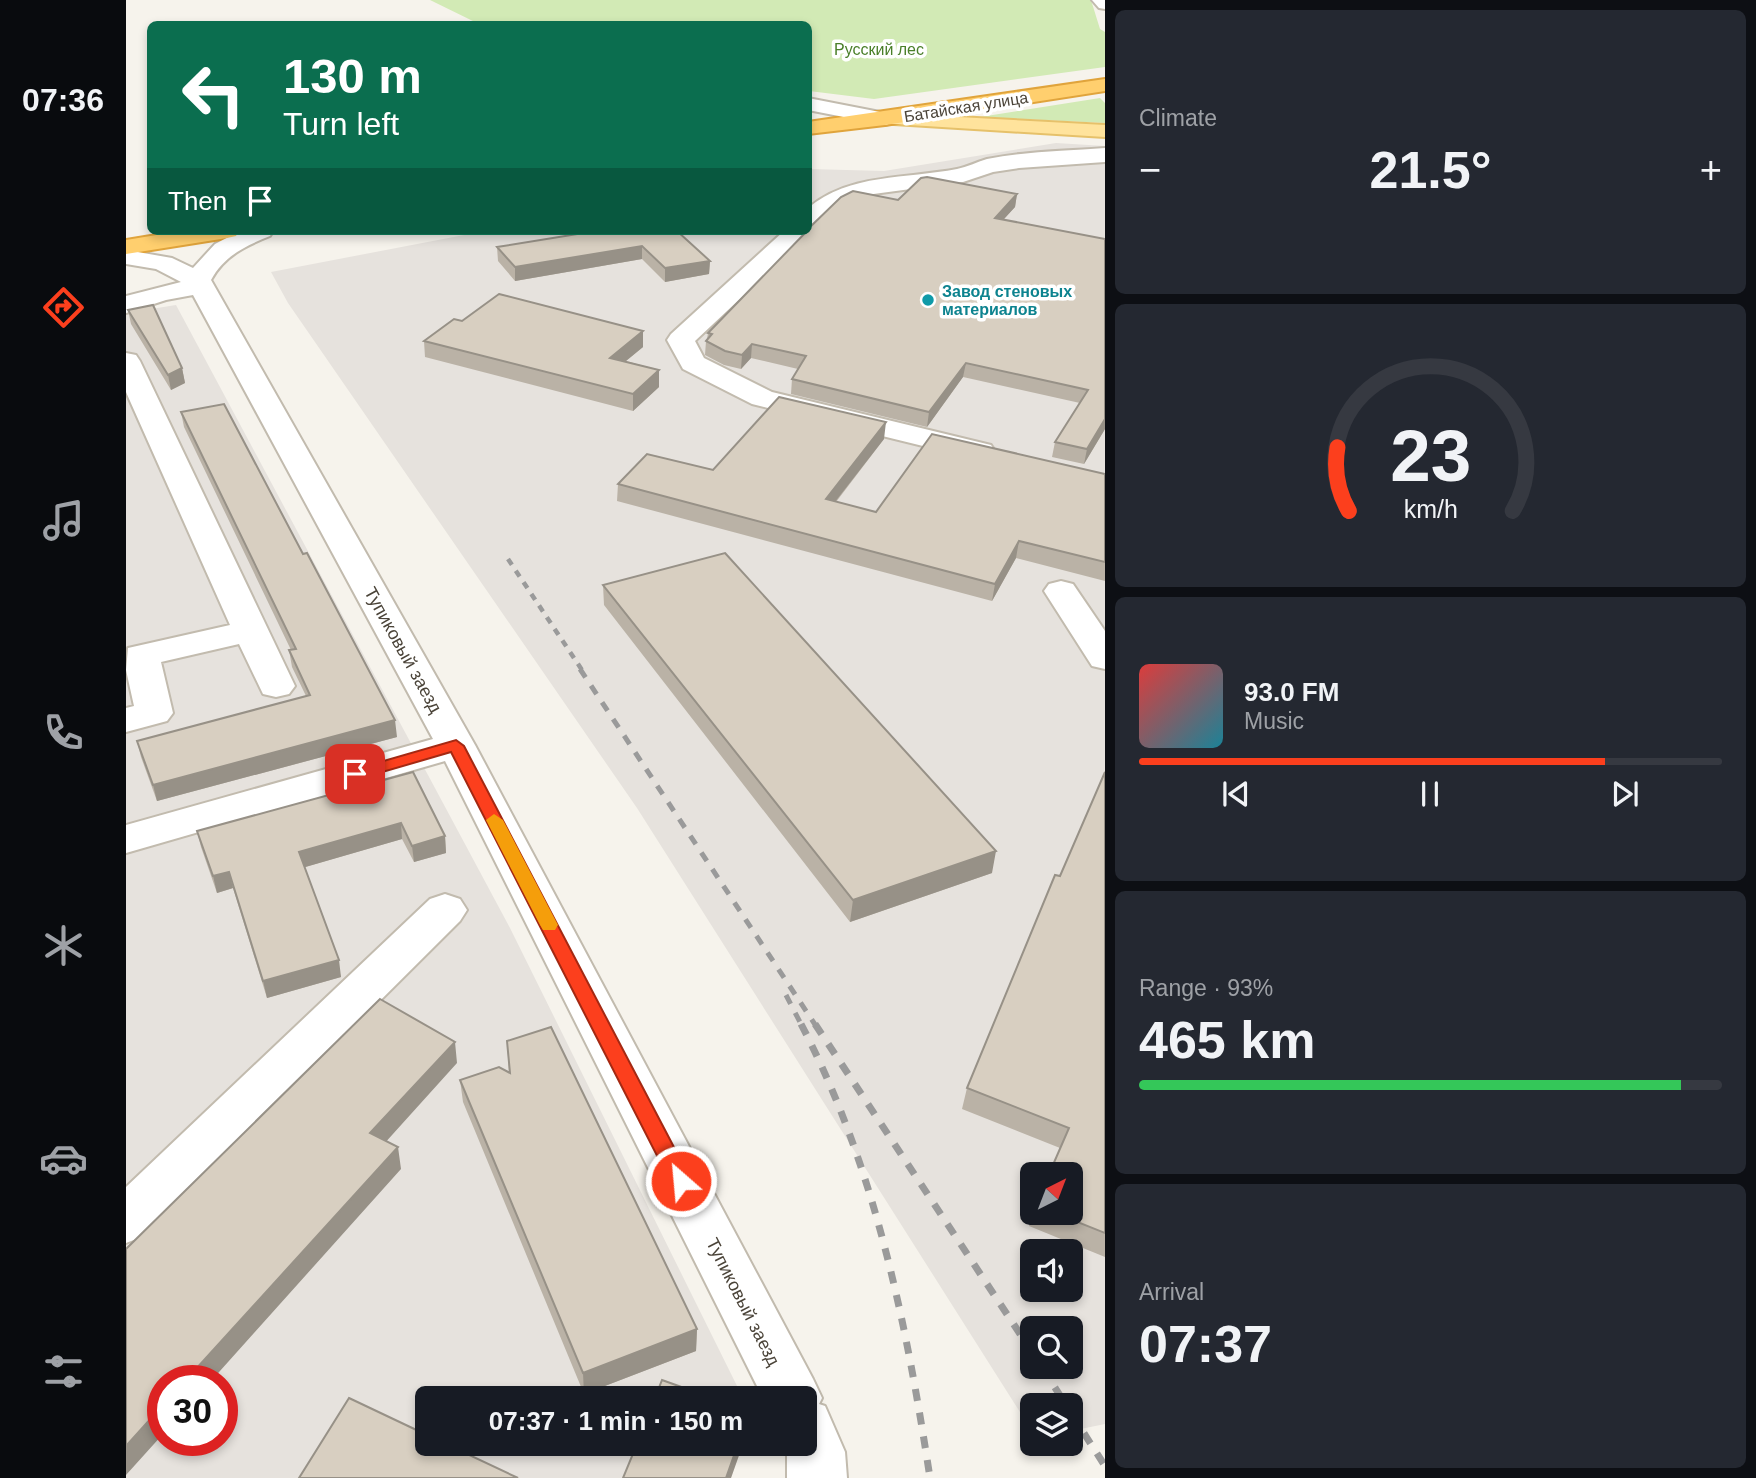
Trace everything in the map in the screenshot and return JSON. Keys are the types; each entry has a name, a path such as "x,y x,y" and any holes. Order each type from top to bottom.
{"highway":[{"name":"Батайская улица","path":"814,129 1105,85"},
{"path":"126,230 147,226"},
{"path":"126,247 202,235"}],"main road":[{"path":"885,119 1105,131"}],"street":[{"path":"1101,0 1105,4"},
{"path":"812,105 885,119"},
{"path":"812,218 830,202 861,189 963,175 988,166 1020,161 1105,155"},
{"path":"200,283 206,263 215,253 253,235"},
{"path":"794,235 681,340 693,363 762,398 1013,458"},
{"path":"126,257 163,263 200,283"},
{"path":"126,305 200,283"},
{"name":"Тупиковый заезд","path":"200,283 456,746 787,1386"},
{"path":"126,361 139,421 251,631 276,686"},
{"path":"1061,591 1105,658"},
{"path":"126,720 154,713 134,658 251,631"},
{"path":"126,839 456,746"},
{"path":"126,1220 444,911"},
{"path":"816,1456 817,1478"}],"shaded area":[{"path":"1056,143 1105,146 1105,1424 1083,1429 1083,1393 1020,1393 1020,1412 637,808 288,303 271,272 464,235 812,235 812,169 884,171"},
{"path":"176,305 510,928 737,1386 415,1386 415,1456 739,1456 731,1478 126,1478 126,313"}],"green space":[{"name":"Русский лес","path":"430,0 1091,0 1100,29 1105,32 1105,67 874,99 812,91 812,21 473,21"},
{"path":"1100,98 1105,103 1105,123 980,117"}],"building":[{"name":"Завод стеновых материалов","path":"921,178 1017,194 995,218 1105,239 1105,419 1087,449 1055,442 1088,390 966,363 929,412 792,379 806,356 752,344 742,355 725,351 706,341 712,334 708,333 803,235 812,235 812,225 841,197 853,191 898,200"},
{"path":"571,235 681,235 710,261 665,268 642,246 515,267 497,247"},
{"path":"499,294 643,331 610,358 659,370 633,394 424,341 454,319 462,321"},
{"path":"153,305 182,368 168,375 128,310"},
{"path":"779,397 886,422 826,499 876,512 932,434 1105,474 1105,562 1019,541 995,584 618,484 647,454 713,470"},
{"path":"224,404 395,720 153,785 137,741 310,695 289,650 296,649 181,412"},
{"path":"725,553 996,851 853,900 603,585"},
{"path":"413,772 445,836 412,846 401,823 299,852 339,960 263,981 229,872 213,876 197,831"},
{"path":"1105,772 1105,1233 1083,1224 1083,1162 1054,1162 1069,1128 967,1088 1055,875 1060,876"},
{"path":"380,999 455,1042 370,1133 398,1147 200,1365 147,1365 147,1423 126,1446 126,1249"},
{"path":"551,1027 697,1329 583,1373 460,1080 499,1067 510,1073 507,1041"},
{"path":"662,1380 679,1386 660,1386"},
{"path":"349,1398 415,1429 415,1456 471,1456 518,1478 299,1478"},
{"path":"632,1456 734,1456 726,1478 623,1478"}],"railway":[{"path":"508,559 582,670"},
{"path":"580,669 816,1026"},
{"path":"786,995 801,1025"},
{"path":"815,1024 1020,1334"},
{"path":"801,1025 849,1133 884,1245 910,1361 930,1478"},
{"path":"1050,1379 1058,1393"},
{"path":"1083,1432 1105,1466"}],"slow traffic":[{"path":"494,820 549,925"}],"place":[{"name":"Завод стеновых материалов","path":"928,300"}],"route":[{"path":"355,774 456,746 681,1181"}]}
